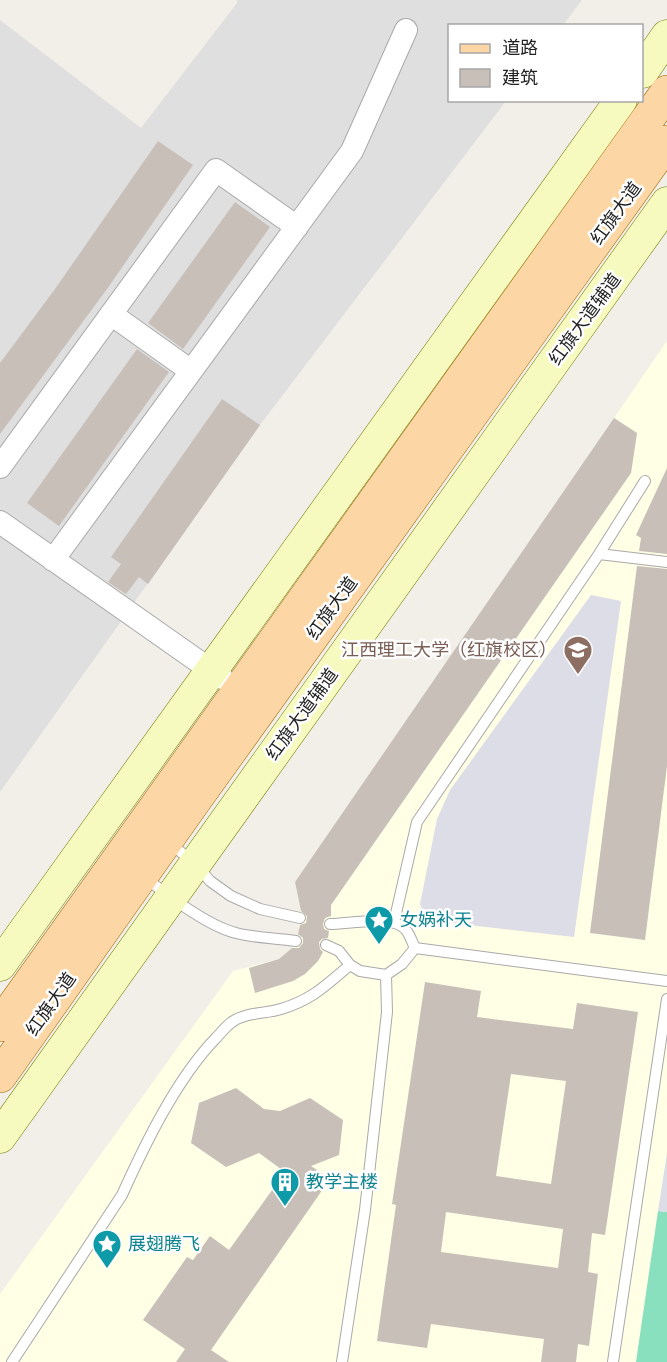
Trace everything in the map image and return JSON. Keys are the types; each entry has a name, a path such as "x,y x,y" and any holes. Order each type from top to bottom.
{"main road":[{"path":"643,71 667,36"},
{"name":"红旗大道","path":"156,832 240,691 667,92"},
{"path":"13,981 212,671 620,102"},
{"name":"红旗大道","path":"0,1076 131,867 667,142"},
{"name":"红旗大道辅道","path":"0,1137 667,203"},
{"name":"红旗大道","path":"0,1025 13,981 131,867"}],"street":[{"path":"53,560 352,151 406,30"},
{"path":"0,467 216,170 297,227"},
{"path":"111,314 191,371"},
{"path":"0,522 240,691"}],"lane":[{"path":"394,922 417,822 599,554 645,482"},
{"path":"599,554 667,562"},
{"path":"156,832 195,863 210,881 231,896 260,909 300,918"},
{"path":"131,867 171,897 209,921 235,933 296,941"},
{"path":"330,924 360,921 394,922 406,929 414,948"},
{"path":"326,945 339,951 350,965 360,971 386,975 402,964 414,948"},
{"path":"414,948 667,981"},
{"path":"12,1362 122,1195 191,1066 233,1021 298,1003 319,992 350,965"},
{"path":"342,1362 364,1210 387,1012 386,975"},
{"path":"613,1362 667,999"}],"shaded area":[{"path":"237,0 582,0 564,24 448,24 448,102 505,102 260,425 0,792 0,20 141,128"},
{"name":"江西理工大学（红旗校区）","path":"667,341 667,1362 0,1362 0,1294 233,971 279,959 292,948 298,937 301,911 295,882 327,880 332,904 631,473 637,433 614,418"},
{"path":"591,595 621,601 574,937 443,922 431,917 423,912 420,904 437,819 450,790"},
{"path":"667,1153 667,1212 658,1211"}],"green space":[{"path":"658,1211 667,1212 667,1362 636,1362"}],"building":[{"path":"158,141 193,165 107,289 0,434 0,363 55,289"},
{"path":"235,202 270,227 183,349 148,323"},
{"path":"137,349 169,372 59,526 27,503"},
{"path":"222,399 260,425 148,584 139,577 126,594 108,582 121,564 111,557"},
{"path":"614,418 637,433 631,473 331,905 331,916 325,918 323,924 324,929 329,931 328,938 319,942 323,952 318,961 305,974 293,981 255,993 249,968 279,959 292,948 299,948 303,943 303,938 298,934 300,925 306,923 307,916 301,911 295,882"},
{"path":"667,468 667,554 639,551 641,538 636,535"},
{"path":"637,566 667,569 667,766 645,940 590,933"},
{"path":"425,982 481,991 477,1017 573,1029 577,1003 638,1012 605,1235 592,1233 588,1272 598,1274 589,1346 578,1344 576,1362 541,1362 544,1339 431,1324 427,1348 377,1341 396,1205 392,1204","holes":["511,1074 566,1081 551,1184 496,1176","446,1212 563,1229 558,1268 441,1252"]},
{"name":"教学主楼","path":"236,1088 264,1109 280,1111 310,1098 343,1120 339,1155 311,1166 330,1179 211,1350 229,1362 176,1362 185,1349 143,1320 187,1257 193,1260 210,1236 229,1250 285,1172 259,1153 226,1167 191,1143 199,1103"}],"place":[{"name":"江西理工大学（红旗校区）","path":"578,676"},
{"name":"女娲补天","path":"379,946"},
{"name":"教学主楼","path":"285,1208"},
{"name":"展翅腾飞","path":"107,1270"}]}
